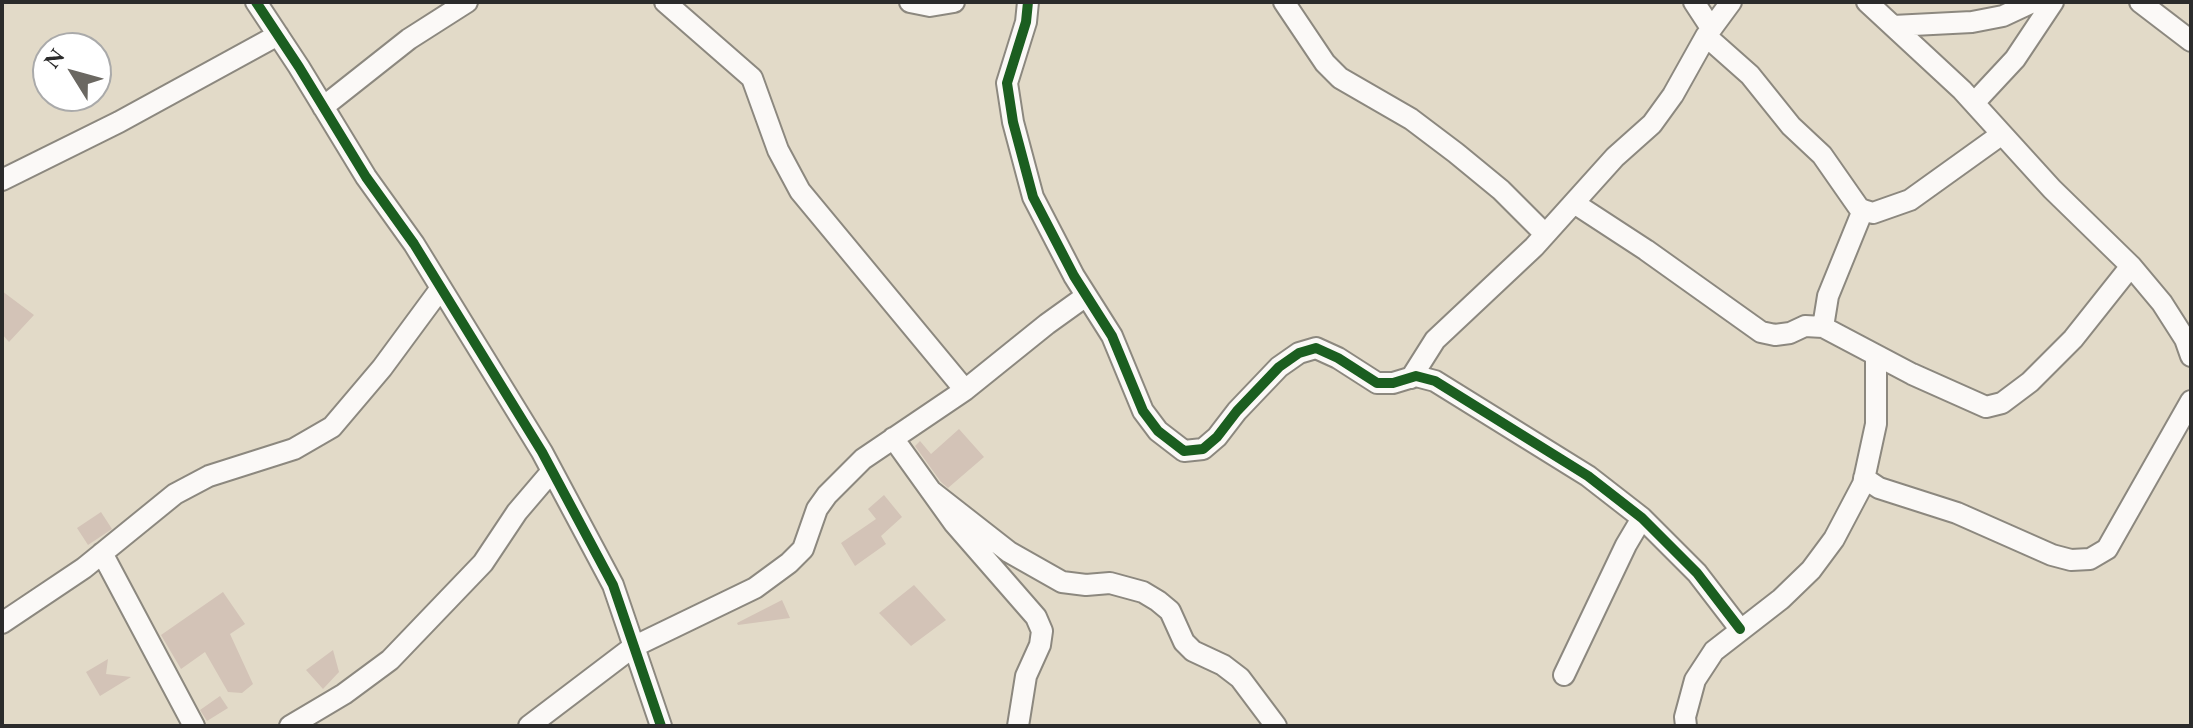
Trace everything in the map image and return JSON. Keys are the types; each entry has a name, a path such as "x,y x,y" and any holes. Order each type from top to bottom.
{"street":[{"path":"256,2 366,177 414,244 552,471 613,585 661,726"},
{"path":"323,107 409,39 467,2"},
{"path":"665,2 752,78 778,150 800,191 965,390"},
{"path":"910,2 930,6 954,2"},
{"path":"1028,2 1026,22 1007,83 1013,122 1033,197 1086,296 1112,336 1143,411 1158,431 1184,451 1203,449 1279,367 1299,353 1316,348 1377,383 1393,383 1416,376 1435,381 1588,476 1642,518 1697,573 1740,629"},
{"path":"1284,2 1325,63 1340,78 1411,119 1456,153 1501,190 1545,234"},
{"path":"1694,2 1709,32 1750,75 1781,115 1822,155 1863,210 1873,213 1910,200 2002,134"},
{"path":"1411,378 1435,340 1545,234 1615,157 1652,124 1731,2"},
{"path":"1867,2 1974,103 2052,189 2131,266 2162,303 2185,339 2191,356"},
{"path":"1893,26 1972,22 2003,16 2033,2"},
{"path":"1974,103 2015,59 2053,2"},
{"path":"2140,2 2191,41"},
{"path":"2,180 119,122 278,35"},
{"path":"1574,203 1761,332 1775,335 1805,326 1823,327 1973,404 1986,407 2002,403 2030,382 2073,339 2131,266"},
{"path":"1823,327 1828,296 1863,210"},
{"path":"2,623 102,553 175,494 209,476 294,449 332,427 382,368 441,288"},
{"path":"529,726 633,647 755,588 789,563 803,549 817,509 863,459 965,390 1086,296"},
{"path":"1686,726 1685,717 1695,680 1714,651 1781,599 1811,570 1834,539 1864,478 1876,424 1876,355"},
{"path":"1864,478 1879,488 1957,513 2052,555 2071,560 2090,559 2107,549 2191,401"},
{"path":"893,438 988,564 1036,617 1042,631 1040,645 1026,676 1018,726"},
{"path":"290,726 344,694 390,660 483,563 517,512 552,471"},
{"path":"931,491 1009,552 1062,582 1086,585 1110,583 1143,592 1158,601 1170,611 1184,642 1193,651 1223,665 1240,678 1276,726"},
{"path":"1564,675 1642,518"},
{"path":"102,553 194,726"}],"building":[{"path":"2,291 34,315 9,342 2,334"},
{"path":"959,429 984,457 948,488 915,446 920,441 931,454"},
{"path":"884,495 902,517 881,536 886,544 855,566 841,543 876,519 868,509"},
{"path":"101,512 112,529 88,545 77,528"},
{"path":"914,585 946,620 911,646 879,613"},
{"path":"223,592 245,624 230,634 253,684 242,693 228,692 205,652 181,669 161,635"},
{"path":"782,600 790,618 738,625 737,623"},
{"path":"333,650 339,672 323,689 306,670"},
{"path":"108,659 106,674 131,677 100,696 86,672"},
{"path":"220,696 228,708 207,721 200,710"}],"cycle path":[{"path":"256,2 366,177 414,244 542,452 613,585 661,726"},
{"path":"1028,2 1026,22 1007,83 1013,122 1033,197 1074,276 1112,336 1143,411 1158,431 1184,451 1203,449 1279,367 1299,353 1316,348 1377,383 1393,383 1416,376 1435,381 1588,476 1642,518 1697,573 1740,629"}]}
